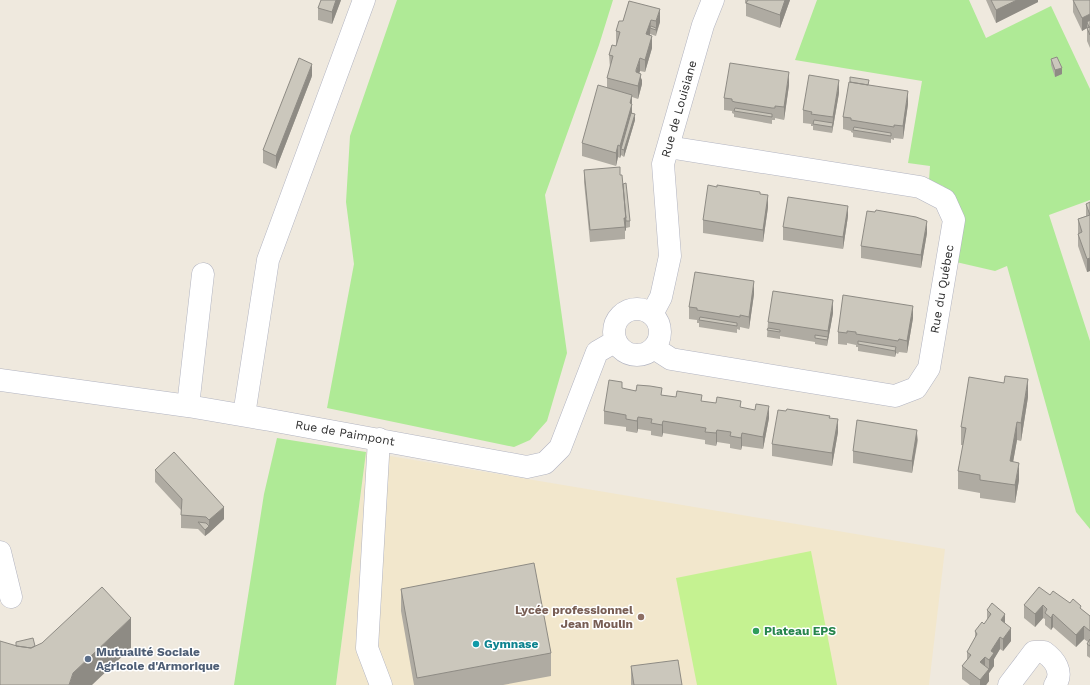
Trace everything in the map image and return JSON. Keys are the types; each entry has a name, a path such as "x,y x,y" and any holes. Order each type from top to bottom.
{"street":[{"path":"244,415 268,260 364,0"},
{"name":"Rue de Louisiane","path":"652,314 661,297 670,256 663,164 704,25 713,0"},
{"name":"Rue du Québec","path":"654,348 671,359 895,396 916,388 929,368 954,220 945,200 920,187 668,147"},
{"path":"188,406 203,274"},
{"path":"638,309 652,314 659,327 658,342 654,348 641,355 634,355 626,352 616,341 615,326 623,314 638,309"},
{"name":"Rue de Paimpont","path":"0,380 244,415 527,467 545,463 560,448 597,352 616,341"},
{"path":"380,439 366,648 381,685"},
{"path":"0,552 11,597"},
{"path":"1009,685 1034,652 1044,652 1052,658 1059,668 1058,680 1055,685"}],"shaded area":[{"name":"Lycée professionnel Jean Moulin","path":"366,452 945,549 929,685 336,685"}],"green space":[{"path":"397,0 613,0 599,45 545,195 567,353 547,421 530,440 514,447 327,408 354,264 346,202 350,136"},
{"path":"817,0 969,0 986,38 1051,6 1090,89 1090,200 1049,215 1090,341 1090,529 1076,512 1007,266 995,271 956,262 949,191 943,186 929,180 930,166 908,163 922,81 795,60"},
{"path":"277,438 366,452 336,685 234,685 264,494"},
{"name":"Plateau EPS","path":"811,551 837,685 697,685 676,578"}],"building":[{"path":"321,0 336,0 332,12 318,8"},
{"path":"748,0 785,0 780,15 746,3"},
{"path":"991,0 1017,0 996,10"},
{"path":"1073,0 1090,0 1090,14 1082,18"},
{"path":"629,1 660,9 656,21 651,20 646,34 652,36 645,60 640,58 636,70 636,72 641,74 638,86 607,78 613,56 609,55 612,45 616,46 620,32 616,31 619,21 623,21"},
{"path":"1090,20 1090,27 1089,27 1087,22"},
{"path":"651,26 656,28 656,30 650,28"},
{"path":"1090,27 1090,35 1087,28"},
{"path":"1057,57 1062,68 1055,70 1051,59"},
{"path":"299,58 312,64 276,156 263,150"},
{"path":"730,63 789,72 784,107 775,106 775,108 772,108 735,102 732,101 732,99 724,98"},
{"path":"809,75 839,80 833,117 811,114 812,112 803,110"},
{"path":"850,77 869,80 868,85 850,82"},
{"path":"849,82 908,91 903,126 894,125 894,127 851,120 851,118 843,117"},
{"path":"598,85 632,95 630,103 632,104 620,146 618,145 616,153 582,143"},
{"path":"735,108 772,114 772,117 734,111"},
{"path":"631,113 635,114 624,150 621,149"},
{"path":"814,120 833,123 832,127 813,124"},
{"path":"854,127 891,133 891,136 853,130"},
{"path":"620,167 626,218 624,218 625,227 590,230 584,170"},
{"path":"626,183 630,221 626,221 623,184"},
{"path":"708,185 717,187 717,185 760,192 760,194 768,195 763,230 703,220"},
{"path":"788,197 848,206 843,237 783,227"},
{"path":"1090,202 1090,215 1086,204"},
{"path":"876,210 916,217 927,221 921,255 861,246 867,211 875,212"},
{"path":"1090,215 1090,258 1087,259 1078,234 1082,232 1078,219"},
{"path":"695,272 754,281 749,317 740,315 740,317 697,310 697,308 689,307"},
{"path":"773,291 833,300 828,331 768,322"},
{"path":"843,295 913,306 907,341 899,339 898,341 856,334 856,332 838,332"},
{"path":"700,317 737,323 737,326 699,320"},
{"path":"768,328 780,330 780,332 767,330"},
{"path":"815,335 828,337 827,340 815,338"},
{"path":"858,341 896,347 895,351 858,344"},
{"path":"1005,376 1028,379 1021,423 1017,422 1010,461 1019,463 1015,485 980,480 980,475 958,471 966,428 961,427 969,377 1004,383"},
{"path":"609,380 622,382 622,388 636,391 637,385 650,386 662,388 661,395 676,397 677,391 702,395 701,401 716,403 717,397 741,401 740,407 755,410 756,404 769,406 763,437 742,433 741,438 730,436 731,432 717,430 716,433 705,432 706,428 663,421 662,425 651,423 652,419 638,417 637,421 626,419 626,415 604,411"},
{"path":"787,409 830,416 829,418 838,419 832,453 772,444 778,410 786,411"},
{"path":"857,420 917,430 912,461 853,451"},
{"path":"174,452 224,507 209,520 206,517 181,515 182,499 155,470"},
{"path":"198,522 206,523 209,526 205,530"},
{"name":"Gymnase","path":"534,563 551,653 417,678 401,589"},
{"path":"102,587 131,618 73,673 69,685 0,685 0,641 31,648 42,643"},
{"path":"1039,587 1050,595 1053,591 1070,603 1073,599 1081,606 1080,608 1090,616 1090,631 1084,626 1076,635 1053,614 1051,618 1045,613 1047,609 1043,605 1035,614 1024,605"},
{"path":"992,603 1005,614 1001,620 1011,628 1003,639 1000,637 991,651 994,653 989,660 985,657 980,662 989,669 980,680 962,666 971,655 967,652 977,634 975,631 982,622 984,624 991,614 987,610"},
{"path":"33,638 35,646 31,648 16,646 16,642"},
{"path":"1090,639 1090,646 1087,644"},
{"path":"678,660 682,685 634,685 631,666"}],"place":[{"name":"Lycée professionnel Jean Moulin","path":"641,617"},
{"name":"Plateau EPS","path":"756,631"},
{"name":"Gymnase","path":"476,644"},
{"name":"Mutualité Sociale Agricole d'Armorique","path":"88,659"}]}
